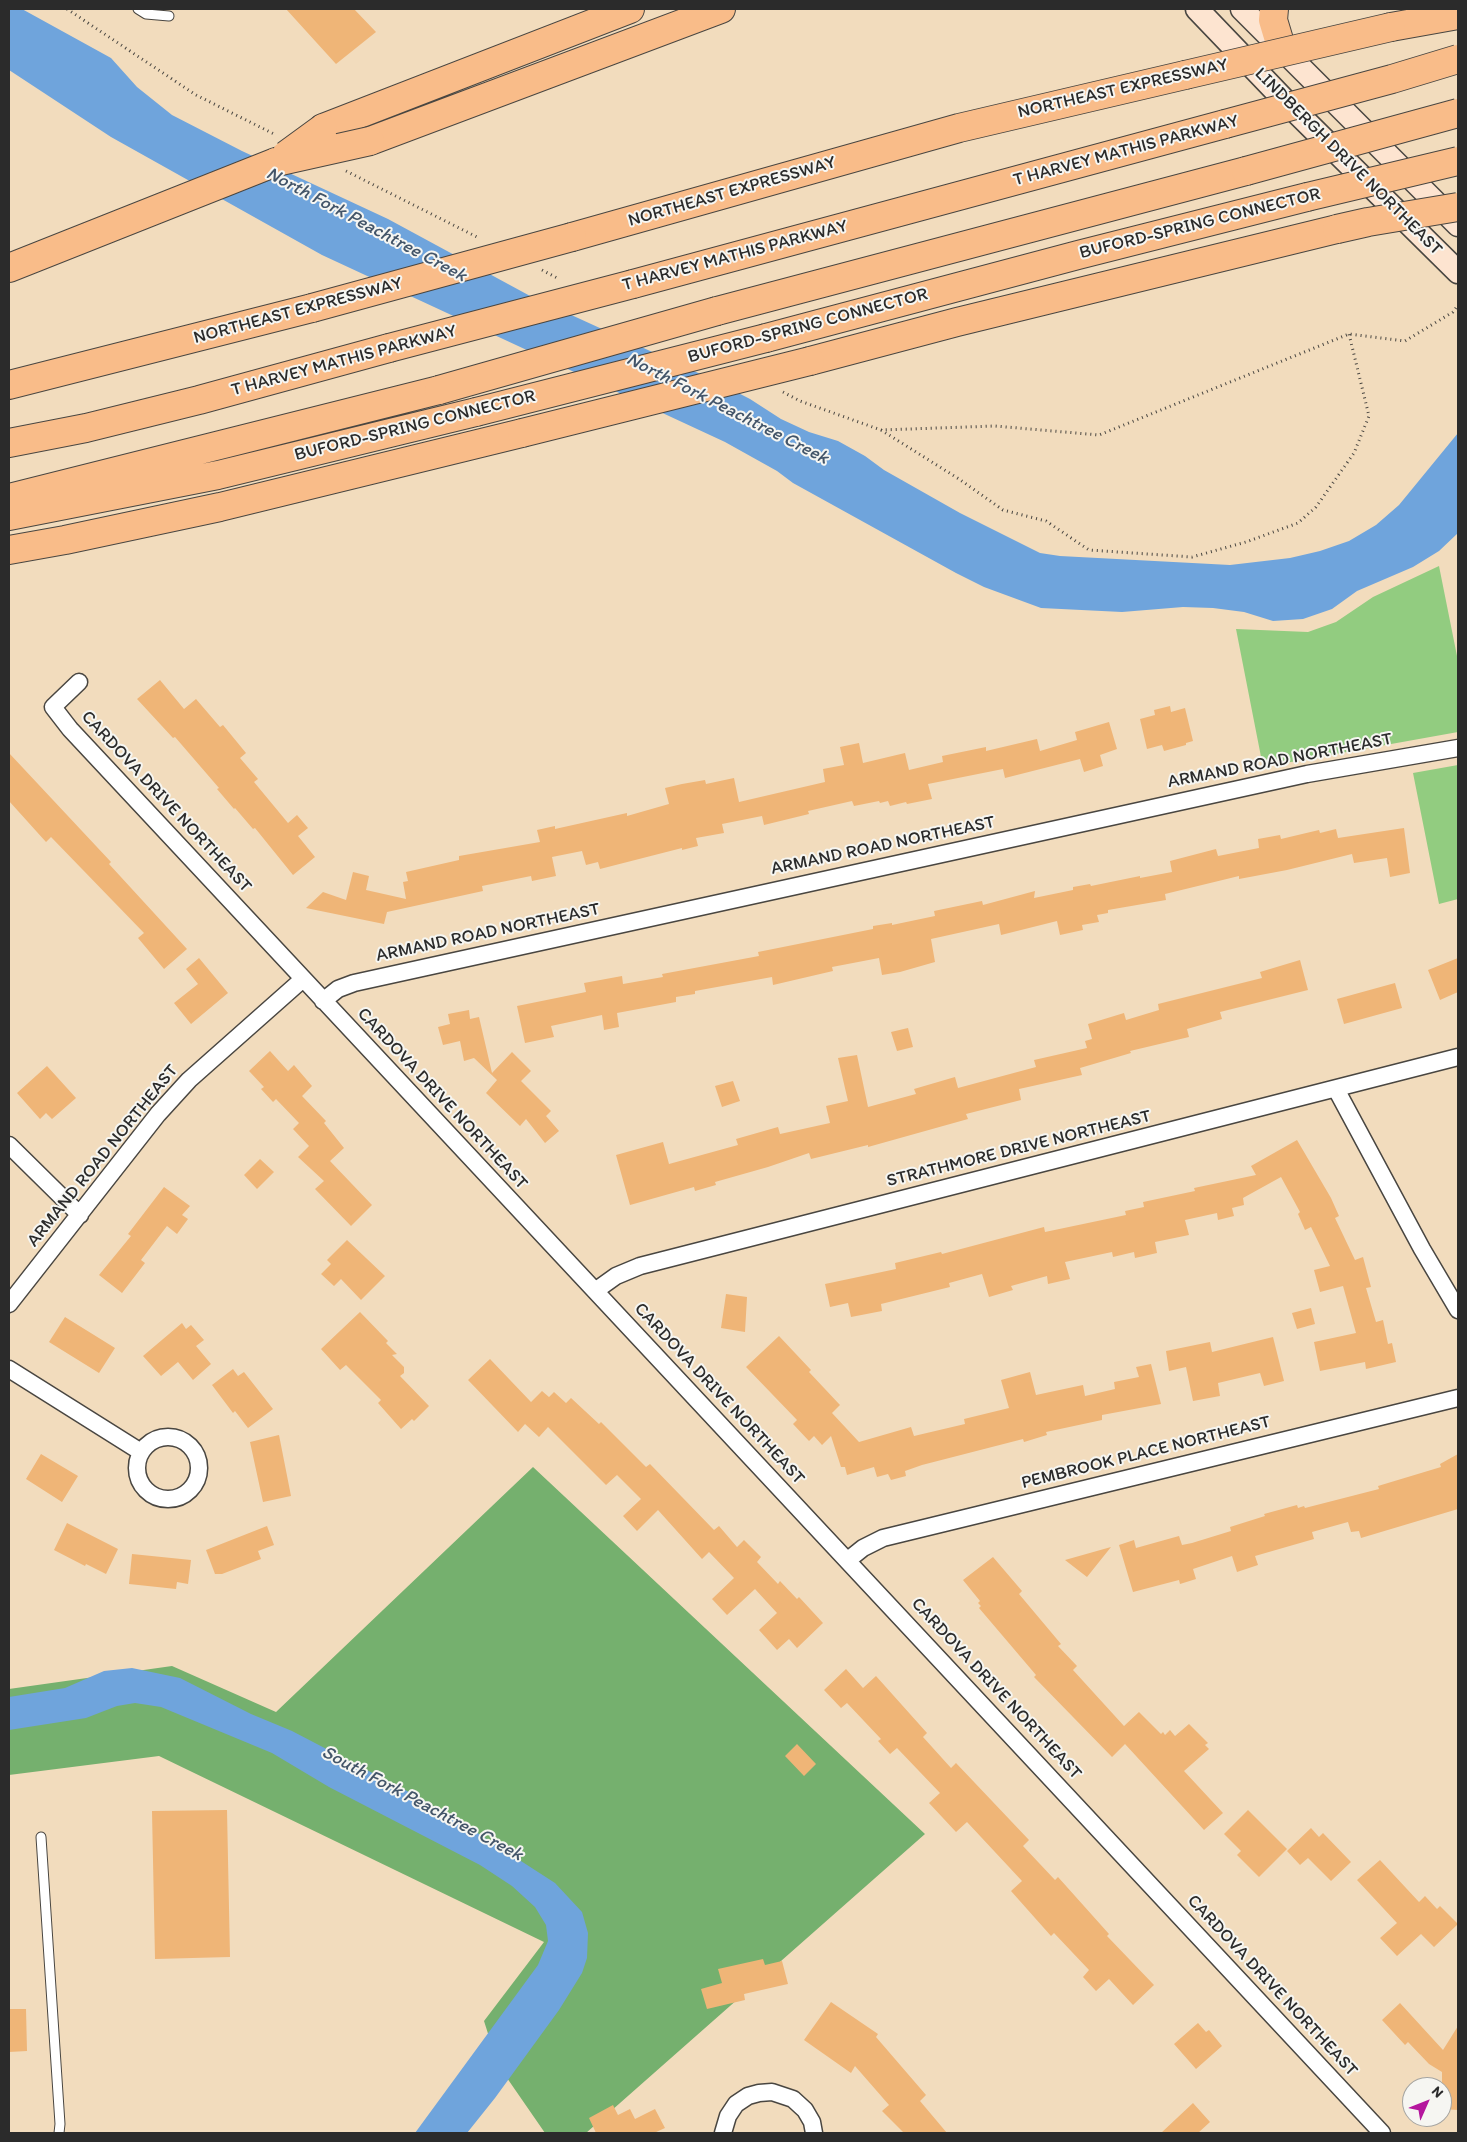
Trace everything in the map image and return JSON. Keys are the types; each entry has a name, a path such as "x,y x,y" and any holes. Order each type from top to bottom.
{"highway":[{"path":"276,162 323,128 630,9"},
{"path":"9,268 276,162 370,141 721,9"},
{"path":"1274,9 1273,20 1282,50"},
{"name":"NORTHEAST EXPRESSWAY","path":"9,385 312,308 959,128 1391,27 1458,15"},
{"name":"T HARVEY MATHIS PARKWAY","path":"9,443 86,428 189,403 1392,80 1458,59"},
{"path":"9,498 439,390 717,311 1246,172 1458,113"},
{"name":"BUFORD-SPRING CONNECTOR","path":"9,516 218,475 476,412 766,338 1078,255 1458,161"},
{"name":"BUFORD-SPRING CONNECTOR","path":"9,550 220,507 810,361 957,322 1337,229 1458,207"}],"main road":[{"name":"LINDBERGH DRIVE NORTHEAST","path":"1197,9 1289,105 1458,272"},
{"name":"LINDBERGH DRIVE NORTHEAST","path":"1242,9 1458,225"}],"street":[{"name":"CARDOVA DRIVE NORTHEAST","path":"79,682 53,707 70,730 1382,2133"},
{"name":"ARMAND ROAD NORTHEAST","path":"323,1001 338,989 354,983 1307,774 1458,748"},
{"name":"ARMAND ROAD NORTHEAST","path":"9,1304 158,1114 189,1080 303,980"},
{"name":"STRATHMORE DRIVE NORTHEAST","path":"595,1291 616,1276 640,1266 1458,1057"},
{"path":"1336,1088 1422,1250 1458,1310"},
{"path":"9,1145 80,1215"},
{"path":"9,1370 141,1452"},
{"name":"PEMBROOK PLACE NORTHEAST","path":"848,1560 863,1548 883,1538 1458,1398"},
{"path":"723,2133 728,2116 736,2104 748,2096 772,2092 793,2099 805,2110 812,2122 814,2133"}],"lane":[{"path":"138,9 146,14 169,16"},
{"path":"41,1837 60,2124 59,2133"}],"path":[{"path":"881,430 959,479 1003,510 1046,521 1089,550 1192,557 1246,542 1298,523 1316,507 1354,453 1369,416 1349,334"}],"green space":[{"path":"1439,566 1458,661 1458,732 1263,767 1236,629 1308,632 1336,622 1373,597"},
{"path":"1458,765 1458,899 1439,904 1413,773"},
{"path":"533,1467 925,1834 586,2133 545,2133 498,2065 484,2021 544,1942 159,1756 9,1775 9,1689 172,1666 276,1712"}],"water":[{"name":"North Fork Peachtree Creek","path":"9,9 22,9 111,58 137,87 172,115 242,151 388,219 532,297 707,377 750,399 781,419 809,432 838,441 865,456 884,470 960,513 1040,553 1060,556 1230,565 1290,558 1320,551 1349,541 1376,525 1399,505 1458,433 1458,533 1439,551 1413,567 1357,591 1332,609 1303,619 1273,621 1244,612 1213,608 1183,607 1122,612 1041,608 984,587 956,573 793,483 777,471 725,442 322,255 111,137 9,70"},
{"name":"South Fork Peachtree Creek","path":"132,1668 180,1678 251,1714 292,1731 407,1791 459,1821 555,1883 582,1912 588,1933 587,1958 582,1973 559,2010 467,2133 415,2133 538,1965 548,1941 546,1925 535,1907 512,1886 480,1865 329,1787 272,1753 161,1707 135,1703 117,1706 86,1718 9,1730 9,1697 65,1688 104,1671"}],"building":[{"path":"286,9 354,9 376,32 336,64"},
{"path":"160,680 184,709 196,699 220,727 223,725 246,753 240,758 258,779 254,782 288,823 297,815 308,828 298,836 315,857 293,875 255,828 253,829 234,809 217,789 219,788 175,737 173,738 137,699"},
{"path":"1170,706 1171,712 1185,708 1193,741 1164,751 1162,745 1147,749 1140,719 1155,715 1154,710"},
{"path":"1109,722 1117,749 1100,755 1103,766 1084,772 1080,759 1005,778 1003,769 928,784 932,799 907,804 906,802 890,806 888,801 880,803 879,801 854,806 852,801 808,811 809,814 764,825 762,816 722,824 724,833 696,838 698,846 682,850 682,848 600,869 598,862 586,865 582,851 552,857 556,876 532,881 531,876 482,886 483,891 387,912 384,924 306,908 323,892 346,900 353,872 369,876 366,890 406,899 403,882 408,881 406,872 459,860 459,856 540,842 537,830 555,826 555,829 627,813 627,816 669,804 665,788 705,780 706,784 734,778 739,802 825,782 823,769 844,765 840,747 859,743 863,763 905,753 909,770 943,762 942,756 986,747 986,751 1037,739 1040,751 1077,740 1075,732"},
{"path":"9,753 111,862 109,864 187,949 164,969 138,938 144,933 51,837 46,842 9,801"},
{"path":"1404,828 1410,873 1390,877 1387,858 1354,863 1352,854 1287,870 1239,879 1239,876 1165,894 1166,900 1108,910 1108,913 1097,915 1099,922 1082,925 1083,930 1060,935 1057,921 1001,935 999,924 931,939 935,962 900,972 882,975 879,958 832,967 833,971 773,985 772,977 695,991 695,994 676,997 676,1002 617,1013 619,1027 604,1030 602,1015 551,1026 554,1037 525,1043 517,1006 586,992 584,983 622,976 623,984 663,977 662,974 759,956 758,952 873,929 873,926 892,923 892,925 935,916 934,911 982,901 983,905 1035,891 1034,898 1073,890 1073,887 1090,884 1091,886 1140,876 1140,878 1172,872 1170,861 1216,849 1218,856 1259,848 1258,839 1280,835 1281,839 1319,830 1320,833 1336,829 1338,838"},
{"path":"199,958 228,993 191,1024 174,1003 198,984 186,969"},
{"path":"1458,958 1458,992 1440,1000 1428,970"},
{"path":"1300,960 1308,990 1220,1012 1222,1019 1187,1029 1189,1037 1130,1051 1131,1053 1080,1068 1082,1075 1019,1089 1021,1100 966,1114 968,1119 868,1147 868,1145 811,1159 809,1153 715,1182 716,1185 695,1191 694,1187 630,1205 616,1155 663,1142 669,1164 738,1145 736,1139 778,1127 780,1134 830,1123 826,1106 848,1101 838,1058 857,1055 868,1107 916,1094 914,1089 955,1077 958,1088 1036,1067 1034,1060 1087,1048 1085,1041 1092,1039 1088,1024 1124,1013 1126,1020 1159,1010 1158,1004 1262,978 1260,972"},
{"path":"1395,983 1402,1008 1344,1024 1337,999"},
{"path":"469,1010 470,1019 479,1017 492,1073 512,1052 531,1071 521,1081 551,1111 546,1116 559,1131 545,1143 526,1119 520,1126 486,1093 497,1080 474,1058 464,1061 460,1041 443,1045 438,1027 450,1024 448,1014"},
{"path":"908,1028 913,1047 897,1051 891,1032"},
{"path":"270,1051 288,1071 294,1065 312,1086 302,1096 326,1121 324,1123 344,1148 330,1161 372,1205 351,1226 315,1189 324,1181 298,1157 309,1146 293,1129 299,1123 276,1099 273,1102 261,1089 264,1087 249,1071"},
{"path":"47,1066 76,1098 52,1119 46,1113 40,1119 17,1093"},
{"path":"733,1081 740,1101 722,1107 715,1086"},
{"path":"1297,1140 1331,1198 1339,1216 1335,1218 1355,1260 1363,1257 1371,1287 1366,1288 1376,1322 1383,1320 1388,1344 1392,1343 1396,1362 1366,1369 1365,1362 1320,1371 1314,1342 1356,1333 1343,1286 1320,1292 1314,1270 1330,1266 1311,1227 1305,1230 1298,1214 1300,1212 1281,1177 1243,1198 1244,1205 1232,1208 1234,1216 1218,1220 1217,1213 1185,1220 1189,1235 1155,1242 1157,1253 1135,1258 1134,1252 1113,1257 1112,1252 1065,1262 1070,1279 1048,1284 1047,1276 1011,1286 1013,1290 989,1297 982,1274 949,1283 950,1287 881,1304 882,1311 851,1317 848,1303 830,1307 825,1284 896,1269 895,1263 941,1252 942,1254 1044,1227 1045,1232 1126,1215 1125,1211 1144,1207 1143,1202 1195,1191 1194,1188 1256,1175 1251,1166"},
{"path":"260,1159 274,1172 257,1189 244,1175"},
{"path":"164,1187 190,1206 182,1215 188,1219 177,1234 167,1226 141,1260 145,1263 122,1293 99,1275 131,1236 128,1234"},
{"path":"347,1240 385,1276 361,1300 341,1279 334,1286 321,1274 331,1264 327,1260"},
{"path":"726,1294 747,1297 745,1332 721,1328"},
{"path":"1311,1308 1315,1324 1297,1329 1292,1313"},
{"path":"360,1312 388,1341 386,1343 397,1354 392,1355 404,1367 404,1373 400,1376 429,1406 414,1421 412,1419 401,1429 378,1403 381,1400 346,1365 340,1370 321,1349"},
{"path":"65,1317 115,1348 99,1373 49,1342"},
{"path":"182,1323 186,1329 191,1325 204,1340 196,1346 211,1364 193,1380 178,1362 161,1376 143,1356"},
{"path":"779,1336 840,1405 832,1413 859,1442 911,1427 914,1436 965,1424 964,1419 1009,1408 1001,1380 1030,1372 1036,1395 1083,1385 1085,1396 1115,1389 1114,1382 1139,1377 1136,1367 1151,1364 1161,1404 1102,1415 1102,1420 1046,1432 1047,1435 1024,1442 1023,1439 922,1465 905,1471 906,1476 891,1480 888,1474 877,1477 874,1467 847,1475 845,1467 841,1467 831,1436 822,1445 814,1436 809,1441 793,1424 797,1420 746,1367"},
{"path":"1273,1337 1284,1381 1264,1386 1260,1373 1218,1383 1220,1396 1193,1401 1186,1367 1169,1371 1166,1351 1210,1342 1212,1352"},
{"path":"490,1359 531,1402 542,1391 549,1397 554,1392 566,1403 571,1398 599,1424 601,1422 646,1467 650,1464 714,1530 719,1526 737,1547 744,1540 761,1557 757,1562 778,1584 780,1581 797,1599 799,1597 823,1623 797,1648 789,1639 777,1650 759,1630 777,1613 755,1589 727,1615 712,1599 734,1578 709,1552 702,1559 658,1510 637,1531 623,1516 641,1499 617,1475 606,1485 548,1427 539,1437 525,1424 518,1432 468,1380"},
{"path":"233,1369 238,1376 244,1372 273,1409 248,1428 235,1411 233,1413 212,1385"},
{"path":"279,1435 291,1496 263,1502 250,1442"},
{"path":"41,1454 78,1476 62,1502 26,1479"},
{"path":"1458,1454 1458,1509 1361,1538 1359,1531 1351,1532 1348,1522 1312,1532 1314,1539 1255,1556 1258,1565 1237,1572 1232,1556 1193,1569 1196,1579 1180,1584 1179,1580 1133,1592 1119,1545 1134,1540 1136,1548 1179,1536 1182,1545 1192,1543 1231,1531 1230,1527 1265,1516 1264,1514 1297,1505 1298,1508 1304,1506 1305,1508 1379,1489 1378,1486 1441,1467 1440,1464"},
{"path":"67,1523 118,1549 106,1574 86,1564 85,1566 54,1550"},
{"path":"267,1526 274,1545 258,1551 261,1559 222,1574 215,1574 206,1550"},
{"path":"1111,1547 1087,1577 1065,1560"},
{"path":"132,1554 191,1560 188,1584 177,1582 176,1589 129,1584"},
{"path":"993,1557 1022,1591 1019,1594 1061,1644 1058,1646 1077,1666 1073,1670 1124,1726 1139,1712 1161,1734 1163,1732 1165,1735 1170,1730 1175,1736 1189,1724 1208,1743 1205,1745 1209,1749 1184,1771 1223,1813 1204,1830 1125,1744 1112,1757 1034,1677 1036,1675 979,1608 981,1606 978,1603 980,1601 963,1580"},
{"path":"846,1669 863,1688 876,1676 927,1733 923,1737 951,1768 956,1763 1029,1840 1023,1846 1055,1880 1058,1877 1109,1934 1107,1936 1154,1985 1133,2005 1109,1979 1096,1991 1083,1977 1089,1970 1054,1933 1051,1936 1011,1891 1022,1881 967,1822 956,1832 929,1803 940,1793 897,1748 890,1754 878,1741 881,1739 847,1703 841,1708 824,1690"},
{"path":"797,1744 816,1764 804,1776 785,1756"},
{"path":"227,1810 230,1957 155,1959 152,1811"},
{"path":"1248,1810 1287,1849 1259,1877 1237,1855 1241,1851 1224,1834"},
{"path":"1311,1828 1319,1837 1323,1833 1351,1862 1331,1881 1308,1858 1300,1865 1287,1851"},
{"path":"1380,1860 1419,1902 1425,1896 1437,1909 1440,1906 1458,1924 1434,1947 1421,1934 1397,1956 1380,1938 1397,1923 1357,1880"},
{"path":"763,1959 765,1965 782,1961 788,1984 744,1994 745,2000 707,2009 701,1989 722,1983 718,1969"},
{"path":"831,2002 878,2034 876,2037 926,2095 920,2101 947,2133 904,2133 882,2111 889,2105 855,2066 851,2073 804,2040"},
{"path":"1400,2003 1443,2050 1458,2026 1458,2110 1452,2110 1452,2077 1442,2077 1442,2072 1429,2064 1408,2042 1405,2045 1382,2020"},
{"path":"9,2009 26,2009 27,2051 9,2052"},
{"path":"1198,2023 1206,2032 1209,2030 1222,2046 1196,2069 1174,2044"},
{"path":"1193,2103 1210,2122 1198,2133 1161,2133"},
{"path":"613,2105 618,2115 630,2109 635,2119 655,2109 665,2128 654,2133 596,2133 589,2118"}]}
